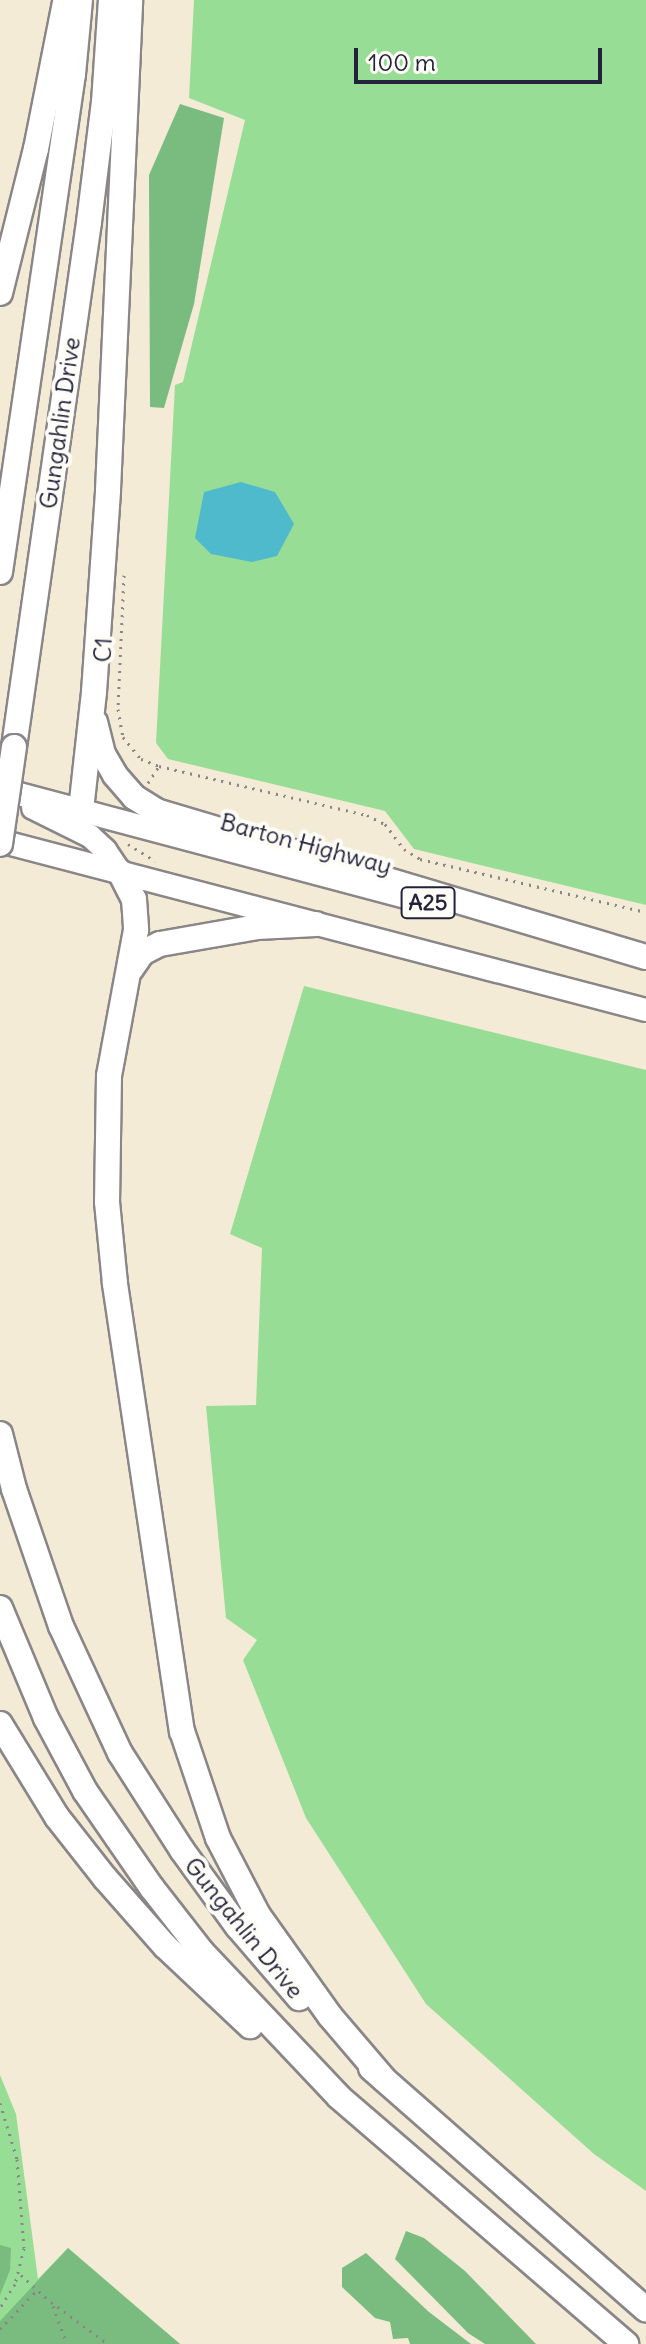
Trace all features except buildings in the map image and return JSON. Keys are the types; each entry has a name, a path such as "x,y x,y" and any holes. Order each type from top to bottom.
{"highway":[{"path":"0,293 36,149 66,0"},
{"name":"Gungahlin Drive","path":"0,572 73,74 80,0"},
{"name":"Gungahlin Drive","path":"0,843 89,222 104,102 111,0"},
{"path":"29,849 59,842 77,818 94,692 108,490 130,0"},
{"path":"94,692 101,749 115,775 134,797 161,813 646,959"},
{"name":"Barton Highway","path":"0,792 77,818 121,821 646,959"},
{"path":"77,818 105,850 134,899 136,923 107,1107 109,1233 182,1731 218,1838 258,1915 330,2016 383,2078"},
{"name":"A25","path":"0,843 646,1010"},
{"path":"124,988 138,957 154,945 257,927 316,924"},
{"name":"Gungahlin Drive","path":"0,1434 22,1515 61,1626 120,1753 182,1850 238,1927 294,1993 383,2078 646,2310"},
{"name":"Gungahlin Drive","path":"0,1608 46,1718 85,1791 202,1952 339,2097 626,2344"},
{"path":"0,1724 57,1817 129,1908 272,2046 339,2097"}],"path":[{"name":"C1","path":"124,567 118,709 121,730 136,756 159,766 367,815 385,824 404,849 420,859 646,912"},
{"path":"134,797 159,766"},
{"path":"121,821 120,838 164,868 164,885"},
{"path":"0,2103 17,2159 24,2211 24,2248 19,2273 0,2308"},
{"path":"19,2273 51,2302 108,2344"},
{"path":"0,2329 38,2289"},
{"path":"51,2302 67,2344"}],"green space":[{"path":"194,0 646,0 646,905 414,849 385,811 168,759 156,743 175,385 183,382 245,120 189,98"},
{"path":"180,104 224,118 194,304 164,408 150,407 149,175"},
{"path":"304,986 646,1070 646,2191 594,2154 426,2004 306,1818 243,1660 257,1640 226,1618 206,1406 256,1405 262,1248 230,1234"},
{"path":"0,2075 16,2114 38,2279 68,2248 180,2344 0,2344"},
{"path":"406,2231 424,2238 465,2271 536,2344 485,2344 468,2333 395,2259"},
{"path":"0,2245 11,2248 10,2270 0,2295"},
{"path":"68,2248 180,2344 0,2344 0,2321"},
{"path":"366,2253 429,2312 471,2344 410,2344 408,2338 393,2339 390,2322 375,2318 342,2287 342,2268"}],"water":[{"path":"241,482 275,492 294,524 277,556 252,562 211,554 195,538 204,492"}]}
